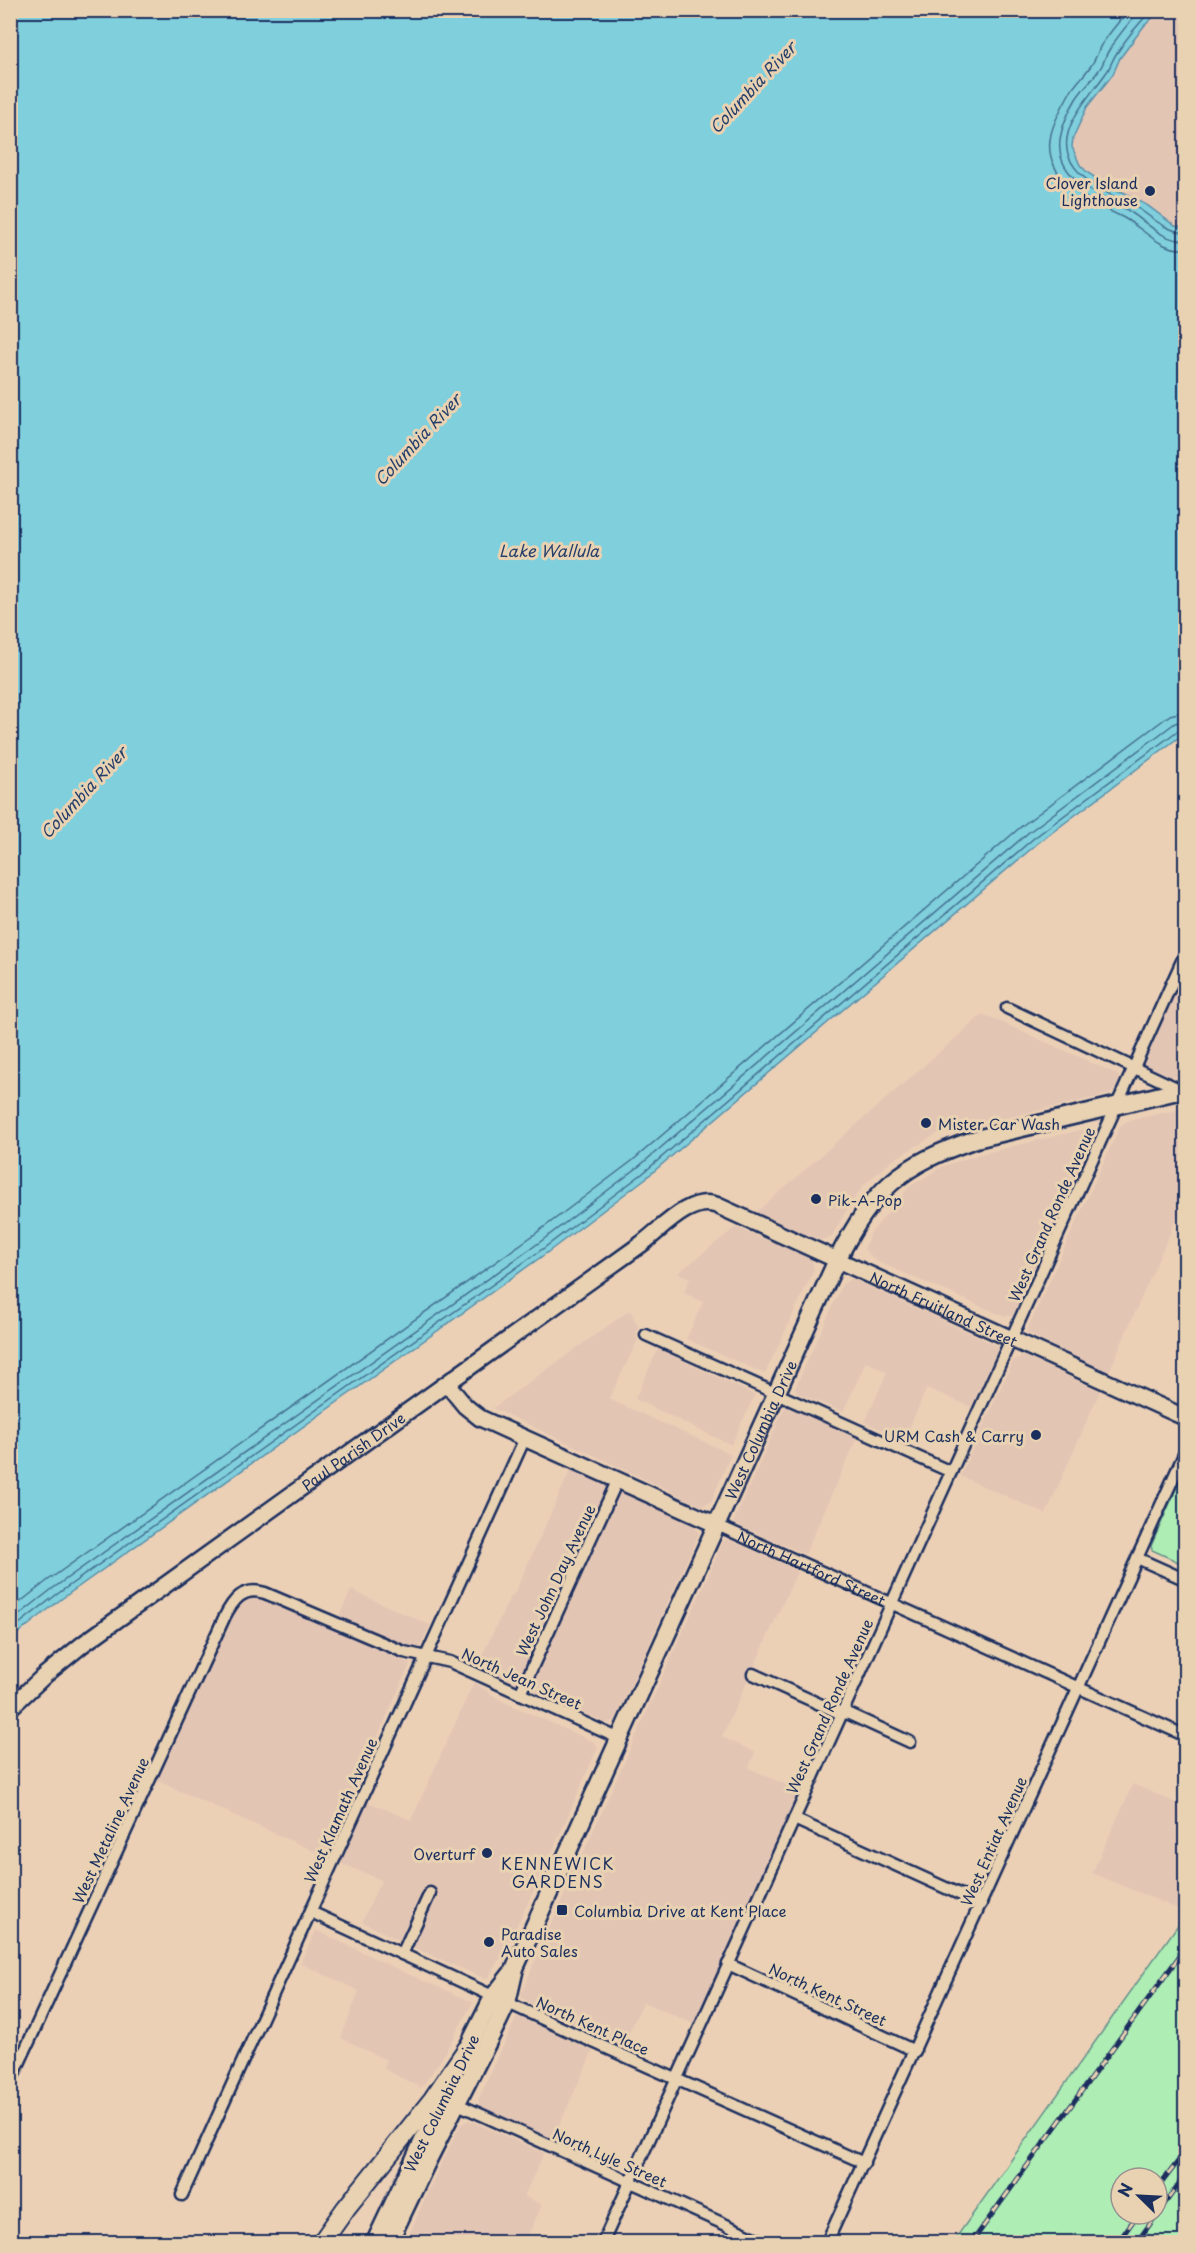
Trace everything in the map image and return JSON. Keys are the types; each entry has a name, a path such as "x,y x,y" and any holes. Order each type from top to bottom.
{"highway":[{"path":"322,2242 427,2106 467,2049"}],"main road":[{"name":"West Columbia Drive","path":"375,2242 450,2101 500,2000 837,1260 860,1218 877,1196 902,1174 946,1149 976,1139 1184,1089"},
{"name":"West Columbia Drive","path":"389,2242 450,2101 467,2049 500,2000"}],"street":[{"name":"West Grand Ronde Avenue","path":"603,2242 1185,952"},
{"path":"1007,1008 1184,1089"},
{"name":"North Fruitland Street","path":"701,1202 716,1205 1185,1418"},
{"name":"Paul Parish Drive","path":"10,1708 45,1674 83,1644 640,1245 686,1209 701,1202"},
{"path":"646,1335 951,1472"},
{"name":"North Hartford Street","path":"447,1384 475,1415 1185,1736"},
{"name":"West Klamath Avenue","path":"182,2195 525,1438"},
{"name":"West Entiat Avenue","path":"827,2242 1185,1450"},
{"name":"West John Day Avenue","path":"520,1694 618,1479"},
{"path":"1137,1558 1185,1580"},
{"name":"North Jean Street","path":"242,1593 256,1591 265,1593 404,1652 450,1662 620,1738"},
{"name":"West Metaline Avenue","path":"10,2083 224,1618 233,1601 242,1593"},
{"path":"753,1674 910,1742"},
{"path":"794,1819 981,1904"},
{"path":"402,1954 430,1893"},
{"name":"North Kent Place","path":"310,1912 864,2163"},
{"name":"North Kent Street","path":"728,1964 915,2051"},
{"name":"North Lyle Street","path":"450,2101 764,2242"}],"shaded area":[{"path":"1160,11 1185,11 1185,228 1175,226 1148,206 1123,192 1114,190 1088,173 1080,165 1072,147 1073,138 1087,107 1113,74 1120,58 1144,26"},
{"path":"1185,957 1185,1074 1175,1077 1138,1064"},
{"path":"983,1014 1117,1074 1120,1079 1118,1086 1110,1094 937,1134 891,1161 864,1185 832,1236 821,1240 754,1214"},
{"path":"1185,1108 1185,1199 1108,1374 1026,1332 1120,1126 1127,1121"},
{"path":"1092,1127 1097,1132 1012,1316 1003,1316 876,1261 864,1249 870,1234 909,1187 943,1166 977,1155"},
{"path":"736,1227 812,1259 814,1270 765,1374 686,1339 703,1302 684,1293 690,1278 678,1273"},
{"path":"853,1279 998,1346 971,1407 927,1388 904,1440 865,1422 887,1372 866,1362 843,1412 797,1393 795,1388 842,1285"},
{"path":"630,1310 639,1328 636,1334 638,1340 609,1399 731,1454 711,1502 702,1506 493,1408"},
{"path":"658,1349 755,1395 731,1445 635,1399"},
{"path":"1023,1356 1100,1391 1046,1514 960,1476 1013,1361"},
{"path":"788,1407 857,1438 805,1554 733,1523 784,1408"},
{"path":"571,1469 694,1524 699,1533 615,1721 606,1723 477,1666 510,1597 514,1594"},
{"path":"727,1539 798,1570 722,1737 755,1752 749,1768 799,1791 694,2024 643,2002 623,2046 530,2003 522,1998 521,1994 724,1540"},
{"path":"351,1590 430,1625 420,1647 410,1648 339,1616"},
{"path":"263,1596 410,1664 325,1856 151,1778 231,1610 245,1597"},
{"path":"474,1682 500,1700 594,1742 598,1747 554,1848 502,1957 488,1978 483,1978 417,1949 362,1922 381,1880 340,1863 368,1802 411,1820"},
{"path":"1133,1784 1185,1807 1185,1912 1092,1873"},
{"path":"316,1930 473,2002 442,2058 421,2088 384,2069 386,2060 341,2038 359,1991 300,1963"},
{"path":"517,2016 593,2051 553,2139 480,2106 478,2100"},
{"path":"469,2120 544,2153 524,2196 542,2205 525,2242 406,2242 460,2125"}],"green space":[{"path":"1185,1469 1185,1565 1152,1550 1151,1546"},
{"path":"1185,1915 1185,2242 953,2242"}],"water":[{"name":"Lake Wallula","path":"11,10 1160,11 1144,26 1120,58 1113,74 1087,107 1073,138 1072,147 1080,165 1088,173 1114,190 1123,192 1148,206 1175,226 1185,228 1186,732 1038,843 646,1178 548,1252 60,1600 11,1639"}],"railway":[{"path":"972,2242 1186,1947"},
{"path":"1169,2173 1186,2151"},
{"path":"1137,2242 1186,2174"},
{"path":"1118,2242 1129,2226"}],"place":[{"name":"Clover Island Lighthouse","path":"1150,191"},
{"name":"Mister Car Wash","path":"926,1123"},
{"name":"Pik-A-Pop","path":"816,1199"},
{"name":"URM Cash & Carry","path":"1036,1435"},
{"name":"Overturf","path":"487,1853"},
{"name":"Columbia Drive at Kent Place","path":"562,1910"},
{"name":"Paradise Auto Sales","path":"489,1942"}],"district":[{"name":"KENNEWICK GARDENS","path":"558,1872"}],"water label":[{"name":"Columbia River","path":"752,87"},
{"name":"Columbia River","path":"417,439"},
{"name":"Columbia River","path":"83,792"}]}
